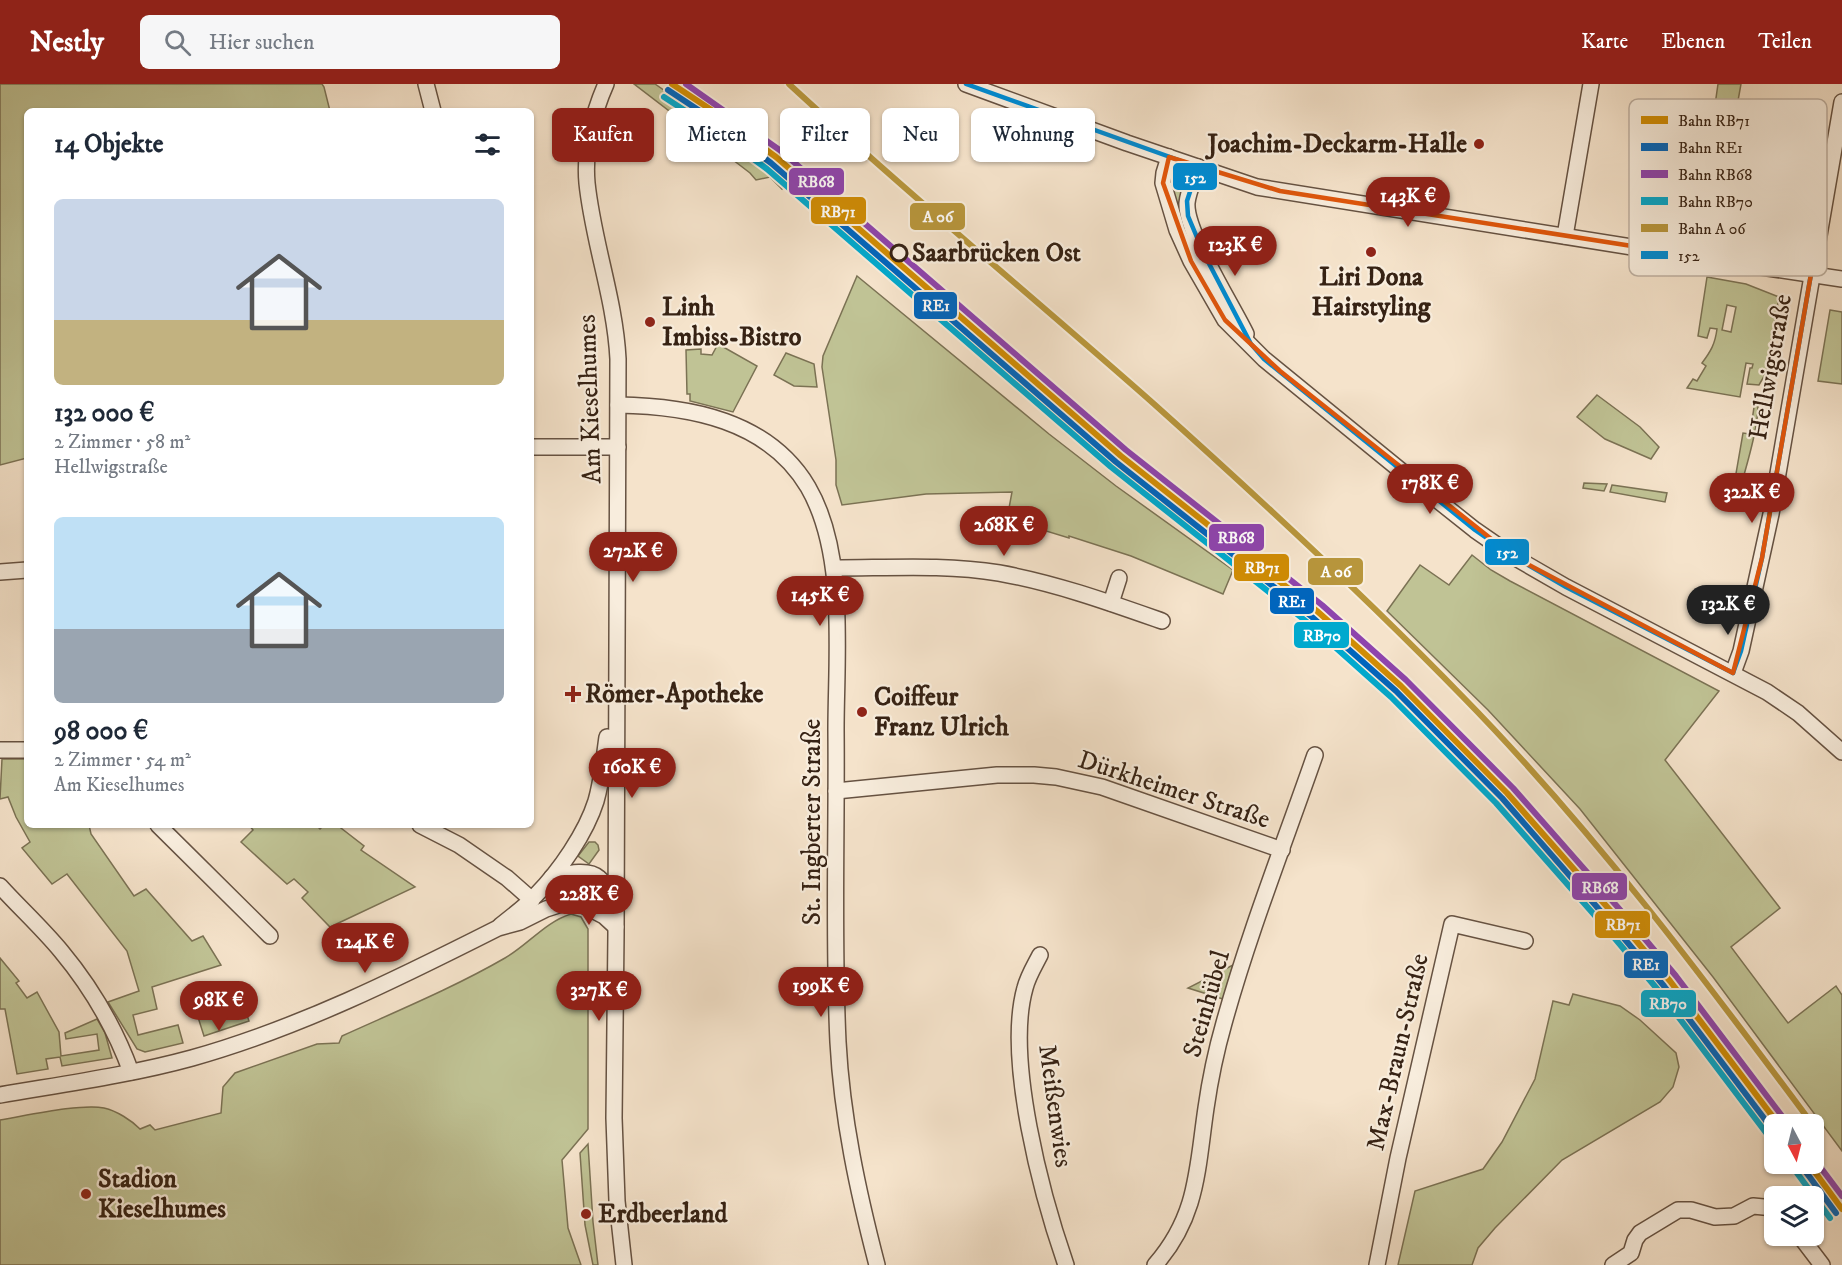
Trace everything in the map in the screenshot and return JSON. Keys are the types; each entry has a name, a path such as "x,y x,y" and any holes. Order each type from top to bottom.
{"street":[{"path":"426,84 432,108"},
{"name":"Am Kieselhumes","path":"0,1095 193,1058 243,1043 326,1011 498,928 520,922 546,909 575,901 611,884 616,717 618,405 616,327 587,181 589,142 606,84"},
{"path":"966,84 1257,187 1629,246"},
{"path":"1565,236 1591,84"},
{"name":"Hellwigstraße","path":"1827,185 1842,102"},
{"path":"1169,157 1163,183 1177,231 1191,261 1225,321 1264,358 1475,530 1514,557 1566,587 1767,692 1798,713 1842,752"},
{"path":"1198,167 1187,201 1188,216 1204,254 1251,344"},
{"name":"Hellwigstraße","path":"1734,673 1742,651 1767,536 1811,276"},
{"path":"1823,276 1842,279"},
{"name":"St. Ingberter Straße","path":"618,405 693,411 730,422 776,452 800,476 820,511 826,530 834,568 836,640 836,969 840,1073 850,1145 877,1265"},
{"path":"534,447 618,447"},
{"path":"834,568 919,567 997,573 1030,579 1162,621"},
{"path":"0,572 24,570"},
{"path":"1111,603 1119,578"},
{"name":"Am Kieselhumes","path":"498,928 532,900 552,877 572,848 596,803 607,737 616,717"},
{"path":"0,750 24,750"},
{"name":"Steinhübel","path":"1155,1265 1169,1249 1182,1227 1192,1198 1200,1159 1206,1107 1222,1031 1244,958 1315,755"},
{"name":"Dürkheimer Straße","path":"836,791 997,775 1056,777 1102,787 1282,850"},
{"path":"161,828 270,936"},
{"path":"426,828 459,845 507,878 532,900"},
{"path":"552,877 569,873 591,874 611,884 616,901 614,1118 617,1201 624,1265"},
{"path":"0,886 61,950 77,972 112,1027 131,1071"},
{"path":"575,901 604,916 616,927"},
{"name":"Max-Braun-Straße","path":"1377,1265 1398,1158 1452,924 1525,941"},
{"name":"Meißenwies","path":"1040,955 1024,988 1020,1010 1020,1061 1030,1129 1043,1191 1066,1265"},
{"path":"1612,1265 1631,1253 1640,1233 1678,1210 1691,1210 1715,1217 1734,1216 1753,1206 1764,1207"},
{"path":"1808,1246 1822,1265"}],"highlighted area":[{"path":"1169,157 1280,191 1811,274 1762,558 1733,673 1514,557 1280,371 1225,320 1191,261 1163,183"}],"green space":[{"path":"0,84 322,84 329,108 24,108 24,459 0,465"},
{"path":"634,84 655,84 689,108 666,109"},
{"path":"1718,84 1741,84 1738,99 1716,99"},
{"path":"736,162 763,162 788,181 782,189 770,177 756,180"},
{"path":"1173,181 1185,185 1200,257 1176,211 1172,191"},
{"path":"857,276 1049,434 1116,486 1233,570 1223,594 1131,556 1007,519 1012,492 926,494 842,505 836,485 836,460 822,367 823,356"},
{"path":"1707,277 1746,284 1779,297 1766,373 1759,385 1747,384 1753,364 1746,363 1740,397 1687,388 1693,379 1697,381 1706,366 1702,363 1712,347 1717,329 1710,328 1707,338 1698,336","holes":["1727,305 1736,307 1731,332 1722,330"]},
{"path":"1830,310 1842,312 1842,384 1818,381"},
{"path":"718,344 757,366 733,412 690,401 690,394 687,394 686,350 701,349 701,354 712,355"},
{"path":"786,353 814,364 817,387 794,386 774,375"},
{"path":"1756,394 1758,404 1755,433 1734,510 1730,508 1743,433 1750,434"},
{"path":"1597,395 1640,427 1659,447 1651,459 1605,439 1577,417"},
{"path":"1584,483 1607,484 1604,491 1583,488"},
{"path":"1612,485 1667,493 1665,502 1610,492"},
{"path":"1472,555 1510,581 1719,691 1665,760 1780,908 1731,947 1788,1023 1836,986 1842,995 1842,1151 1824,1127 1824,1114 1815,1114 1713,977 1580,809 1488,710 1387,611 1420,565 1449,585"},
{"path":"2,759 24,759 24,828 90,828 91,834 134,896 146,889 192,941 203,936 221,965 152,987 157,1009 133,1015 138,1035 178,1025 183,1043 145,1052 137,1049 108,1002 139,991 127,951 67,874 52,884 22,848 30,842 8,797 0,799"},
{"path":"251,828 341,828 364,846 361,850 415,887 330,927 302,898 308,892 294,879 287,884 241,842 253,830"},
{"path":"589,842 595,842 599,850 589,864 578,856"},
{"path":"578,880 578,891 552,897 549,894 561,883"},
{"name":"Stadion Kieselhumes","path":"571,914 581,917 588,929 588,1129 562,1160 568,1228 581,1265 0,1265 0,1120 94,1107 119,1114 140,1129 150,1125 155,1130 221,1113 223,1087 235,1073 317,1044 339,1043 342,1036 445,989 505,958 553,922"},
{"path":"0,958 19,981 16,983 27,998 37,992 59,1032 61,1056 99,1050 97,1034 66,1039 65,1033 97,1019 105,1033 112,1058 62,1066 60,1057 46,1059 48,1069 17,1074 5,1009 0,1009"},
{"path":"1233,965 1223,999 1188,988"},
{"path":"1573,994 1620,1006 1640,1020 1676,1053 1679,1067 1673,1087 1660,1102 1562,1160 1495,1228 1478,1248 1472,1265 1398,1265 1415,1191 1483,1169 1502,1142 1535,1079 1553,1001 1569,1005"},
{"path":"242,1001 249,1021 204,1036 197,1014"},
{"path":"588,1144 598,1265 593,1265 585,1225 580,1153"}],"rail line":[{"name":"RB71","path":"672,84 776,157 1121,456 1317,611 1401,686 1507,793 1623,925 1670,981 1771,1114"},
{"name":"RB68","path":"686,84 781,151 1126,450 1322,605 1406,680 1513,788 1629,920 1676,976 1780,1114"},
{"name":"RE1","path":"668,90 771,163 1116,462 1312,617 1396,691 1502,798 1617,930 1664,986 1764,1118"},
{"name":"RB70","path":"664,97 767,169 1111,467 1307,622 1391,697 1496,803 1612,935 1658,990 1764,1130"},
{"name":"RB68","path":"1824,1172 1842,1196"},
{"name":"RB70","path":"1798,1174 1830,1218"},
{"name":"RE1","path":"1807,1174 1836,1213"},
{"name":"RB71","path":"1816,1174 1842,1209"}],"transit line":[{"path":"789,84 1194,440 1312,548 1427,660 1512,748 1602,852 1730,1014 1805,1114"},
{"name":"152","path":"966,84 1198,167 1187,201 1188,216 1204,254 1251,344 1264,359 1475,530 1514,557 1566,587 1733,673"},
{"name":"152","path":"1733,673 1741,651 1762,558 1811,276"}],"place":[{"name":"Joachim-Deckarm-Halle","path":"1479,144"},
{"name":"Liri Dona Hairstyling","path":"1371,252"},
{"name":"Saarbrücken Ost","path":"899,253"},
{"name":"Linh Imbiss-Bistro","path":"650,322"},
{"name":"Römer-Apotheke","path":"573,694"},
{"name":"Coiffeur Franz Ulrich","path":"862,712"},
{"name":"Stadion Kieselhumes","path":"86,1194"},
{"name":"Erdbeerland","path":"586,1214"}]}
